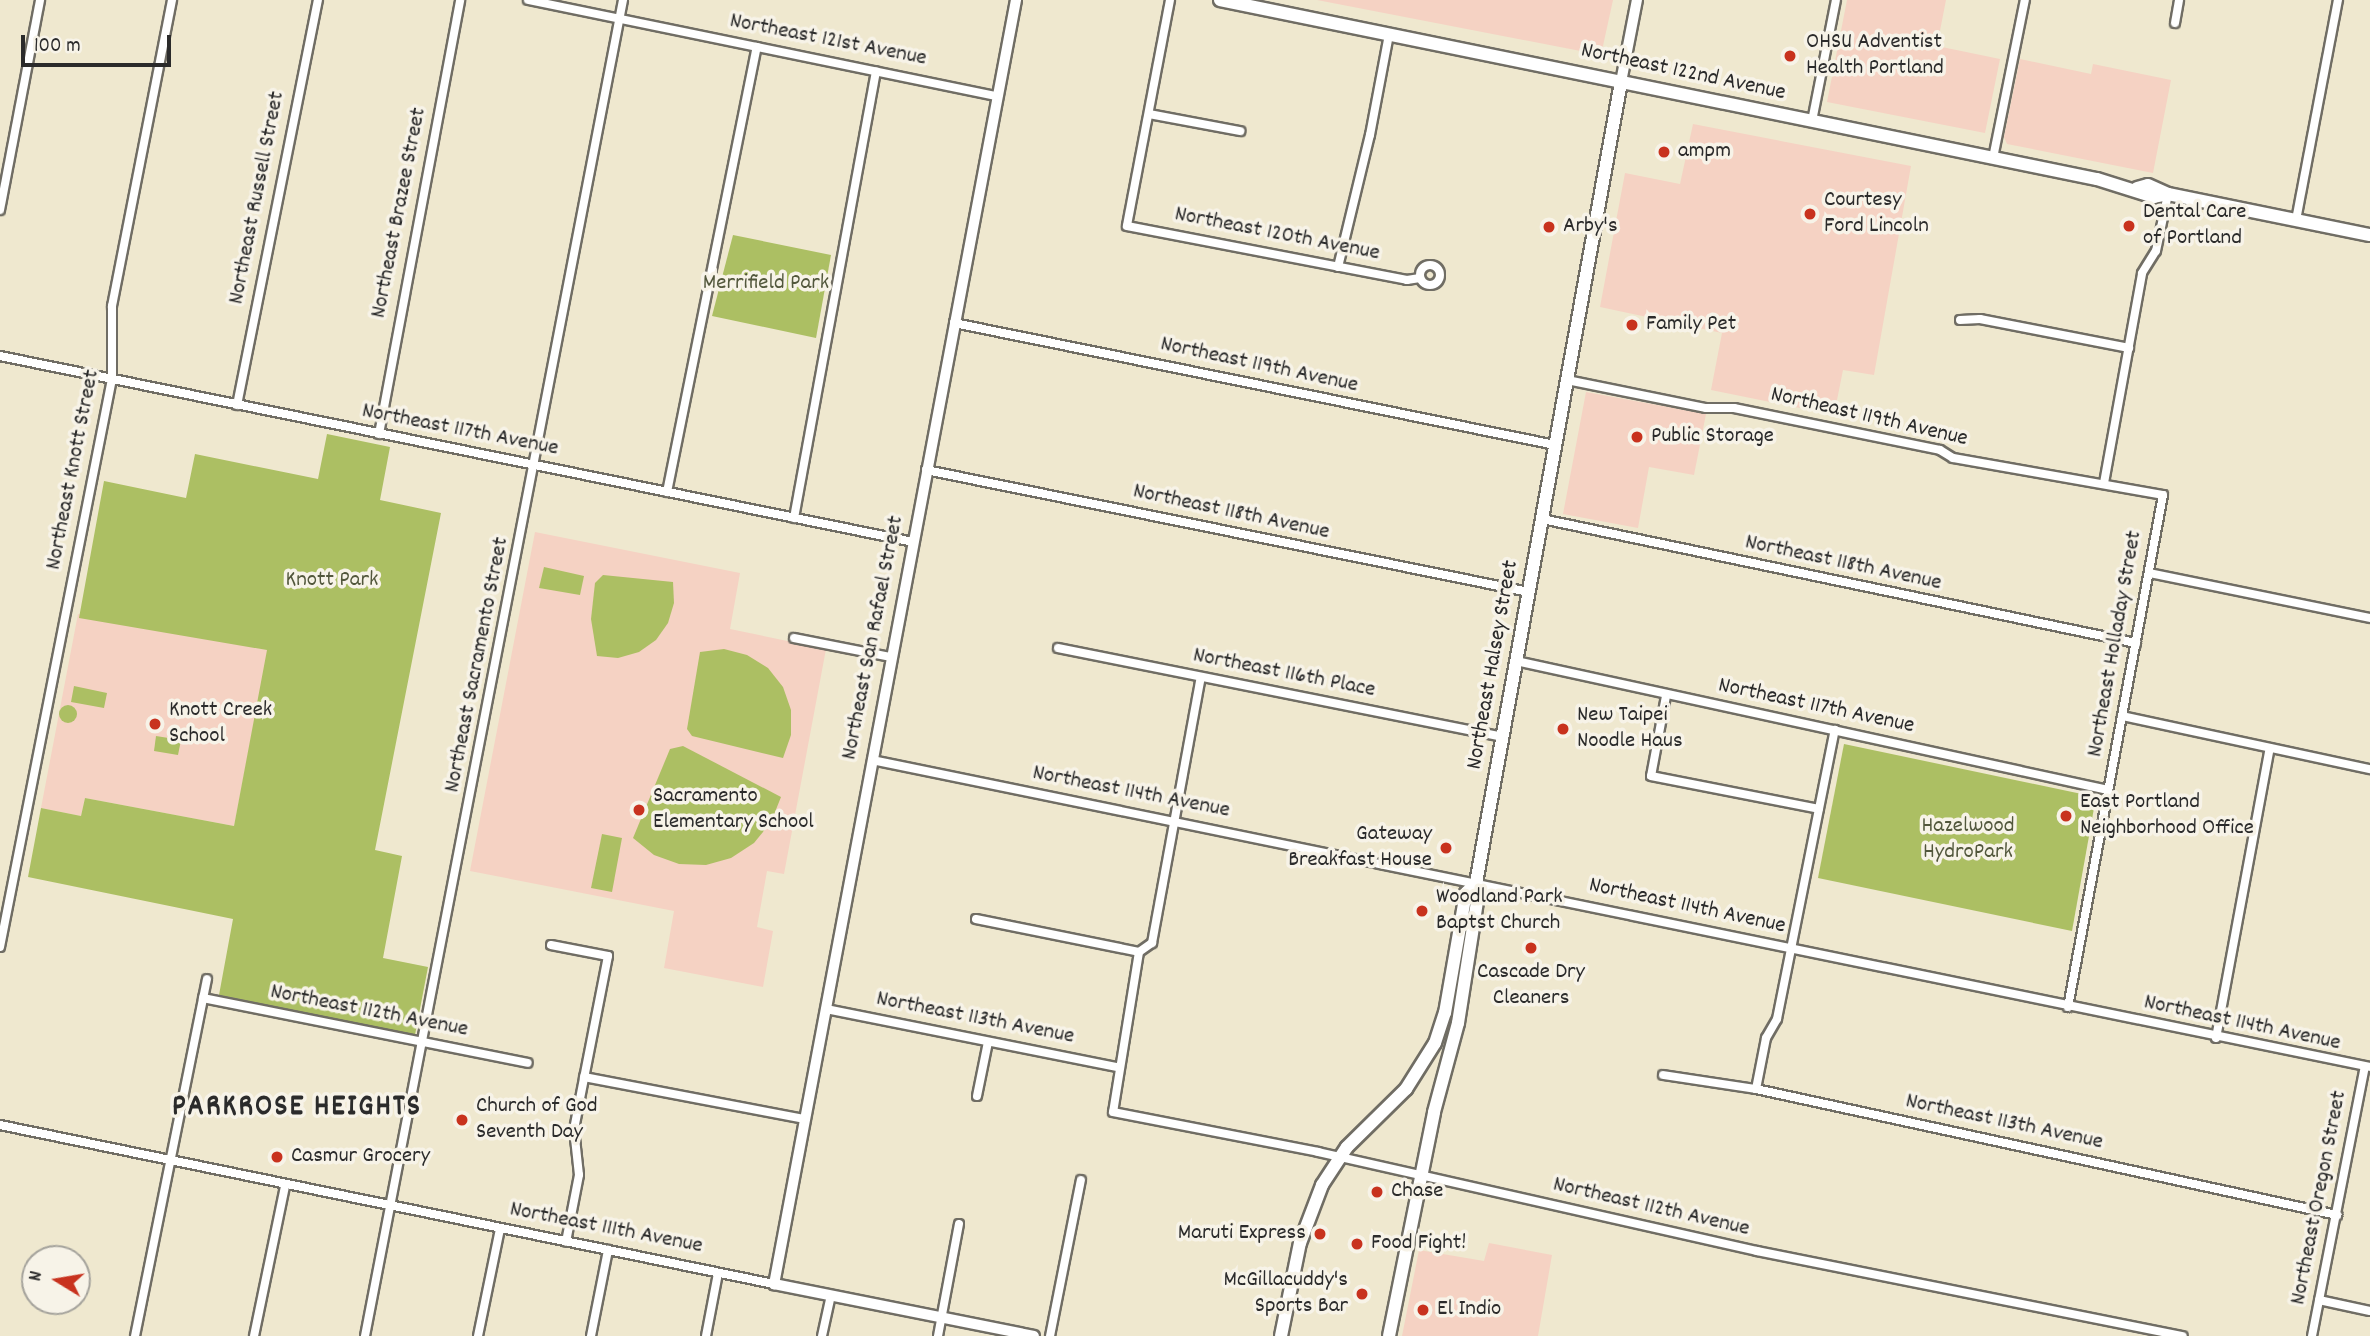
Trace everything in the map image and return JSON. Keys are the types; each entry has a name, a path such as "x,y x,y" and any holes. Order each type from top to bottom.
{"main road":[{"name":"Northeast 122nd Avenue","path":"1220,0 2137,188 2154,197 2168,194 2370,236"},
{"name":"Northeast Halsey Street","path":"1389,1336 1421,1175 1460,1013 1478,895 1476,883 1621,82"},
{"path":"1280,1336 1306,1223 1338,1158 1406,1089 1428,1056 1446,1013 1466,893 1476,883"}],"street":[{"path":"0,210 40,0"},
{"name":"Northeast Knott Street","path":"0,947 112,379 112,306 172,0"},
{"name":"Northeast Russell Street","path":"237,405 318,0"},
{"name":"Northeast Brazee Street","path":"379,433 460,0"},
{"name":"Northeast 121st Avenue","path":"528,0 997,96"},
{"name":"Northeast Sacramento Street","path":"365,1336 425,1042 623,0"},
{"name":"Northeast San Rafael Street","path":"774,1283 1016,0"},
{"path":"1170,0 1149,114 1240,131"},
{"name":"Northeast Halsey Street","path":"1621,82 1637,0"},
{"path":"1812,121 1836,0"},
{"path":"1993,158 2025,0"},
{"path":"2175,23 2179,0"},
{"path":"2296,220 2338,0"},
{"path":"1338,267 1370,135 1389,34"},
{"path":"667,492 757,47"},
{"path":"794,518 876,71"},
{"name":"Northeast 120th Avenue","path":"1149,114 1127,226 1338,267 1420,278"},
{"path":"2104,483 2142,274 2156,251 2168,194"},
{"path":"1960,320 1980,319 2129,348"},
{"name":"Northeast 119th Avenue","path":"954,323 1555,445"},
{"name":"Northeast 117th Avenue","path":"0,356 913,542"},
{"name":"Northeast 119th Avenue","path":"1567,380 1706,408 1734,408 1940,450 1953,458 2163,495"},
{"name":"Northeast 118th Avenue","path":"926,470 1529,592"},
{"name":"Northeast Holladay Street","path":"2068,1007 2163,495"},
{"name":"Northeast 118th Avenue","path":"1542,519 2136,643"},
{"path":"2149,573 2370,618"},
{"path":"794,638 891,657"},
{"name":"Northeast 116th Place","path":"1058,648 1503,737"},
{"name":"Northeast 117th Avenue","path":"1516,661 1666,696 2108,790"},
{"path":"1117,1067 1139,952 1152,943 1201,677"},
{"path":"1666,696 1651,776 1819,809"},
{"path":"2122,716 2370,769"},
{"path":"1756,1089 1791,948 1835,730"},
{"path":"2216,1038 2270,748"},
{"name":"Northeast 114th Avenue","path":"872,760 2216,1038 2368,1067"},
{"path":"976,919 1139,952"},
{"path":"551,945 608,956 574,1129 579,1175 565,1242"},
{"path":"135,1336 207,979"},
{"name":"Northeast 112th Avenue","path":"203,998 528,1063"},
{"name":"Northeast 113th Avenue","path":"826,1009 1117,1067"},
{"path":"976,1097 988,1042"},
{"name":"Northeast 112th Avenue","path":"1117,1067 1113,1112 1421,1175 1757,1251 2183,1336"},
{"name":"Northeast Oregon Street","path":"2312,1336 2368,1067"},
{"name":"Northeast 113th Avenue","path":"1663,1075 1756,1089 2337,1215"},
{"path":"584,1077 805,1119"},
{"name":"Northeast 111th Avenue","path":"0,1125 285,1186 1034,1336"},
{"path":"1050,1336 1082,1180"},
{"path":"254,1336 285,1186"},
{"path":"938,1336 959,1224"},
{"path":"478,1336 500,1228"},
{"path":"591,1336 608,1250"},
{"path":"706,1336 718,1273"},
{"path":"822,1336 831,1295"},
{"path":"2319,1300 2370,1311"}],"shaded area":[{"path":"1317,0 1613,0 1601,55"},
{"path":"1847,0 1946,0 1937,46 2000,59 1985,133 1827,102"},
{"path":"2020,59 2091,74 2093,64 2171,80 2153,173 2007,144 2004,137"},
{"path":"1693,124 1911,166 1874,375 1843,370 1834,415 1711,390 1722,333 1600,307 1625,173 1680,184"},
{"name":"Public Storage","path":"1586,392 1706,414 1694,475 1649,467 1638,528 1563,514"},
{"name":"Sacramento Elementary School","path":"535,532 740,573 730,629 826,649 784,874 767,871 757,927 773,931 763,987 664,968 674,911 470,871"},
{"name":"Knott Creek School","path":"78,614 268,650 234,826 85,798 81,816 41,808"},
{"path":"1489,1243 1552,1255 1538,1336 1402,1336 1419,1250 1484,1261"}],"green space":[{"name":"Merrifield Park","path":"733,235 831,255 816,338 712,316"},
{"name":"Knott Park","path":"327,434 390,447 380,500 441,513 375,850 402,856 383,958 428,967 415,1035 219,995 233,919 28,877 41,808 81,816 85,798 234,826 267,650 79,618 104,481 186,498 195,454 318,479"},
{"path":"544,567 584,576 580,595 539,588"},
{"path":"603,575 673,582 674,603 668,623 656,640 639,652 618,658 597,656 591,619 595,583"},
{"path":"724,649 747,655 768,668 783,687 791,710 791,735 783,758 692,736 687,729 700,652"},
{"path":"74,686 107,693 104,708 71,702"},
{"path":"68,705 74,708 77,714 74,720 68,723 62,720 59,714 62,708"},
{"path":"156,736 181,740 178,755 154,751"},
{"name":"Hazelwood HydroPark","path":"1844,744 2096,797 2072,931 1818,878"},
{"path":"683,746 781,797 771,822 754,843 731,858 706,865 679,864 654,855 633,838 670,749"},
{"path":"602,834 622,838 612,892 591,888"}],"place":[{"name":"OHSU Adventist Health Portland","path":"1790,56"},
{"name":"ampm","path":"1664,152"},
{"name":"Courtesy Ford Lincoln","path":"1810,214"},
{"name":"Dental Care of Portland","path":"2129,226"},
{"name":"Arby's","path":"1549,227"},
{"name":"Family Pet","path":"1632,325"},
{"name":"Public Storage","path":"1637,437"},
{"name":"Knott Creek School","path":"155,724"},
{"name":"New Taipei Noodle Haus","path":"1563,729"},
{"name":"Sacramento Elementary School","path":"639,810"},
{"name":"East Portland Neighborhood Office","path":"2066,816"},
{"name":"Gateway Breakfast House","path":"1446,848"},
{"name":"Woodland Park Baptst Church","path":"1422,911"},
{"name":"Cascade Dry Cleaners","path":"1531,948"},
{"name":"Church of God Seventh Day","path":"462,1120"},
{"name":"Casmur Grocery","path":"277,1157"},
{"name":"Chase","path":"1377,1192"},
{"name":"Maruti Express","path":"1320,1234"},
{"name":"Food Fight!","path":"1357,1244"},
{"name":"McGillacuddy's Sports Bar","path":"1362,1294"},
{"name":"El Indio","path":"1423,1310"}],"district":[{"name":"PARKROSE HEIGHTS","path":"297,1109"}]}
